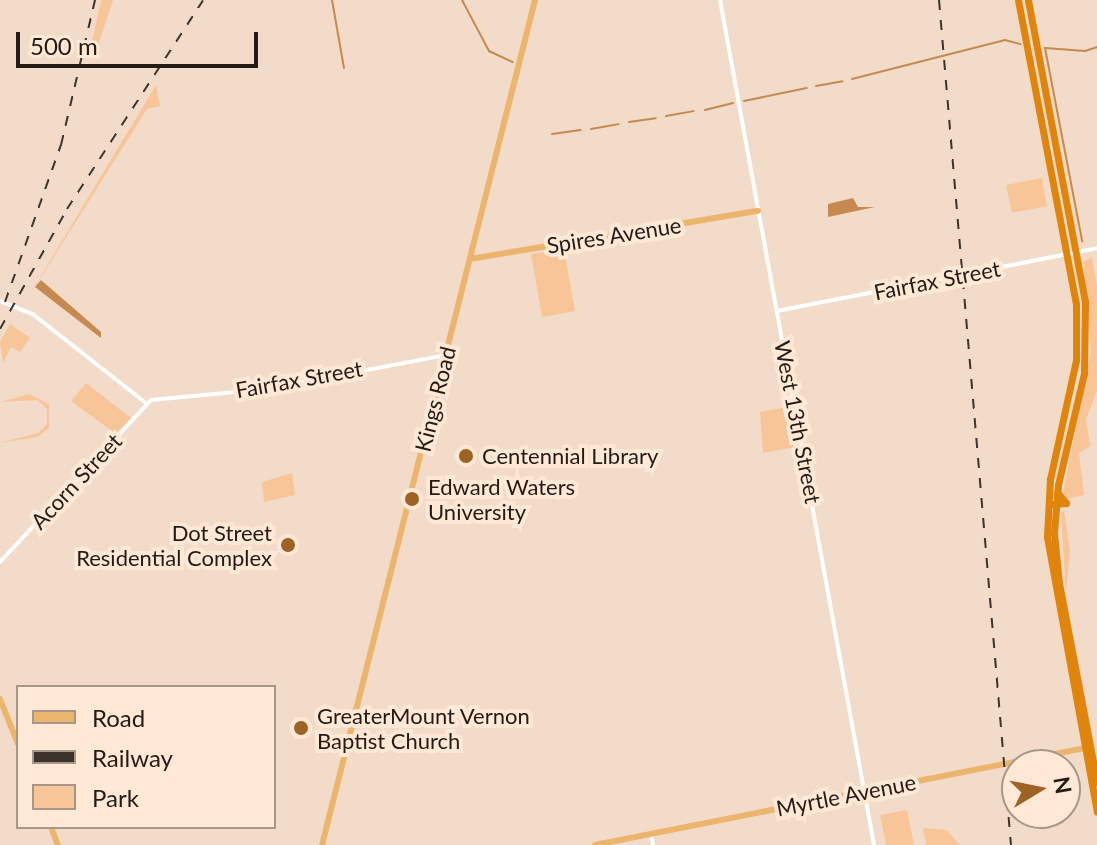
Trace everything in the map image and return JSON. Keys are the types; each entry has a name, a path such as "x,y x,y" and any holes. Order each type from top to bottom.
{"highway":[{"path":"1018,0 1076,305 1076,360 1050,479 1050,573 1090,747 1097,811"},
{"path":"1028,0 1086,306 1085,359 1057,492 1066,503 1051,506"},
{"path":"1051,506 1055,550 1097,782"}],"main road":[{"name":"Kings Road","path":"322,845 535,0"},
{"name":"Spires Avenue","path":"470,259 758,211"},
{"path":"0,699 16,739"},
{"name":"Myrtle Avenue","path":"595,845 1090,747"}],"street":[{"name":"West 13th Street","path":"720,0 874,845"},
{"name":"Fairfax Street","path":"777,311 1097,248"},
{"path":"0,301 34,315 149,402"},
{"name":"Fairfax Street","path":"149,402 265,389 446,355"},
{"name":"Acorn Street","path":"0,562 149,402"},
{"path":"651,834 653,845"}],"green space":[{"path":"101,0 113,0 97,48 91,47"},
{"path":"156,85 160,106 147,109 24,304"},
{"path":"1042,178 1047,206 1012,213 1006,185"},
{"path":"564,249 575,311 542,317 531,254"},
{"path":"1092,257 1097,286 1097,391 1086,419 1090,446 1079,453 1084,495 1067,499 1063,493 1091,351 1083,262"},
{"path":"10,324 30,338 20,352 11,347 3,363 0,342"},
{"path":"86,383 131,418 116,434 71,401"},
{"path":"29,394 49,404 49,428 37,437 0,443 38,433 47,424 47,409 38,400 0,402"},
{"path":"792,406 800,446 763,453 760,412"},
{"path":"292,473 295,495 264,502 262,482"},
{"path":"1064,510 1070,551 1066,592 1061,513"},
{"path":"907,810 914,845 886,845 880,815"},
{"path":"923,828 947,830 960,845 926,845"}],"shaded area":[{"path":"853,198 858,207 875,207 828,217 828,204"},
{"path":"41,280 101,332 101,338 35,287"}],"waterway":[{"path":"332,0 344,68"},
{"path":"462,0 489,51 513,62"},
{"path":"852,79 1005,40 1020,44"},
{"path":"1045,48 1085,51 1097,47"},
{"path":"1045,48 1082,241"},
{"path":"816,86 843,81"},
{"path":"744,101 807,88"},
{"path":"705,110 733,103"},
{"path":"666,116 694,111"},
{"path":"629,122 656,118"},
{"path":"591,129 619,124"},
{"path":"552,134 581,130"}],"railway":[{"path":"5,302 61,145 95,0"},
{"path":"0,329 67,209 203,0"},
{"path":"939,0 1011,845"}],"place":[{"name":"Centennial Library","path":"466,456"},
{"name":"Edward Waters University","path":"412,499"},
{"name":"Dot Street Residential Complex","path":"288,545"},
{"name":"GreaterMount Vernon Baptist Church","path":"301,728"}]}
